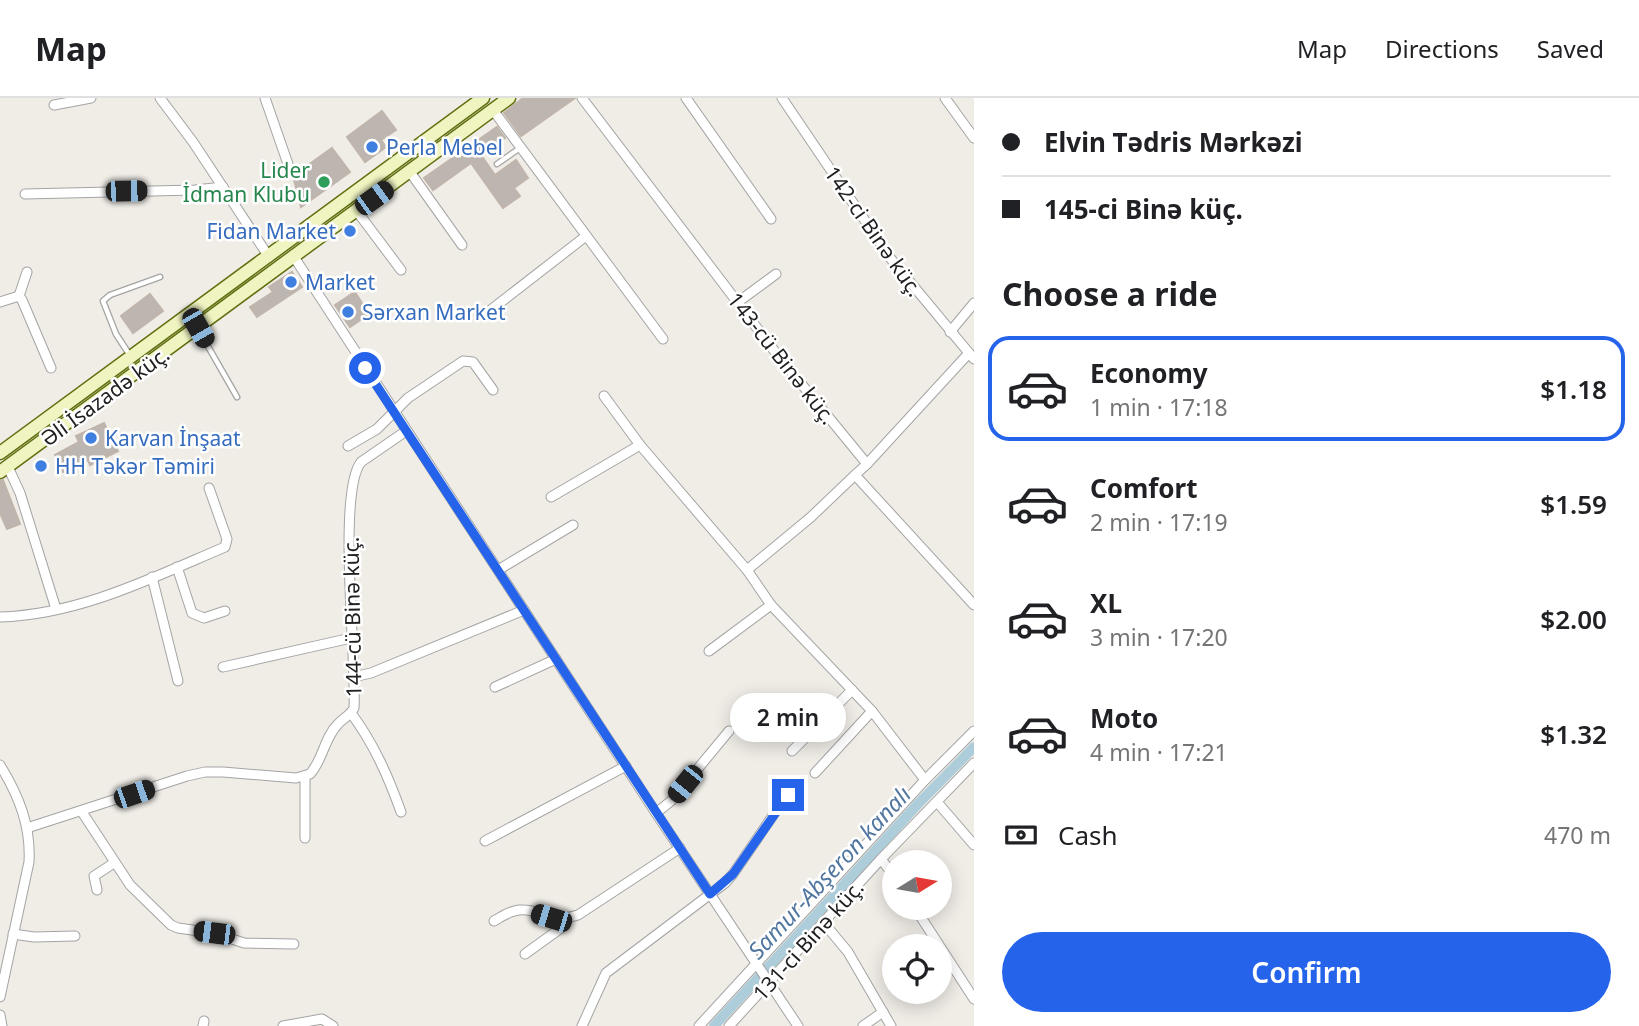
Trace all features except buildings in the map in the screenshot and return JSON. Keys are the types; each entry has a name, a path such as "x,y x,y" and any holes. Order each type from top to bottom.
{"main road":[{"path":"483,98 285,245 294,257 509,98"},
{"name":"Əli İsazadə küç.","path":"0,453 285,245"},
{"path":"269,257 277,270"},
{"name":"Əli İsazadə küç.","path":"4,470 294,257"}],"street":[{"path":"54,105 91,98"},
{"path":"160,98 269,257"},
{"path":"265,98 288,164"},
{"name":"143-cü Binə küç.","path":"582,98 738,303 867,464"},
{"path":"686,98 771,219"},
{"name":"142-ci Binə küç.","path":"782,98 891,259 972,356"},
{"path":"944,98 974,138"},
{"path":"494,110 663,339"},
{"path":"410,172 462,245"},
{"path":"25,194 223,187"},
{"path":"356,210 401,270"},
{"path":"483,316 586,236"},
{"path":"294,257 393,412 798,1026"},
{"path":"27,272 19,296 51,368"},
{"path":"738,303 776,274"},
{"path":"0,302 19,296"},
{"path":"950,332 974,303"},
{"path":"747,570 811,517 867,464 972,356"},
{"path":"348,446 377,429 408,398 468,360 473,362 493,390"},
{"path":"604,396 640,445 747,570 771,605 872,710 925,780"},
{"name":"144-cü Binə küç.","path":"306,776 314,770 334,728 354,708 350,509 354,477 360,462 406,431"},
{"path":"551,497 640,445"},
{"path":"4,470 20,493 56,609"},
{"path":"855,475 974,605"},
{"path":"0,617 56,609 100,598 225,547 228,544 209,488"},
{"path":"498,570 573,525"},
{"path":"177,567 192,612 204,618 225,611"},
{"path":"152,578 178,681"},
{"path":"709,651 771,605"},
{"path":"353,677 370,673 524,610"},
{"path":"223,667 351,638"},
{"path":"495,687 556,659"},
{"path":"792,751 852,690"},
{"path":"815,773 872,710"},
{"path":"351,713 369,738 385,769 401,812"},
{"path":"656,813 671,802 729,731"},
{"path":"699,1026 925,780 974,731"},
{"name":"131-ci Binə küç.","path":"729,1026 881,859 974,763"},
{"path":"0,765 4,780 23,810 30,846 29,862 0,997"},
{"path":"485,841 626,766"},
{"path":"27,828 205,772 296,778 306,776 305,838"},
{"path":"582,1026 606,973 733,874 788,795"},
{"path":"937,802 974,845"},
{"path":"82,812 130,885 160,916 178,929 214,933 244,943 294,944"},
{"path":"494,922 510,912 521,910 551,918 566,919 578,915 680,848"},
{"path":"97,890 94,876 114,863"},
{"path":"525,954 561,928 566,919"},
{"path":"923,920 974,999"},
{"path":"823,922 848,951 891,1026"},
{"path":"13,934 34,937 75,936"},
{"path":"863,1026 883,1012"},
{"path":"0,1015 2,1026"},
{"path":"283,1026 322,1019 333,1026"}],"lane":[{"path":"497,164 521,147"},
{"path":"132,357 116,334 103,301 105,297 160,278"},
{"path":"198,328 237,397"}],"waterway":[{"name":"Samur-Abşeron kanalı","path":"714,1026 918,804 974,747"}],"place":[{"name":"Perla Mebel","path":"372,147"},
{"name":"Lider İdman Klubu","path":"324,182"},
{"name":"Fidan Market","path":"350,231"},
{"name":"Market","path":"291,282"},
{"name":"Sərxan Market","path":"348,312"},
{"name":"Karvan İnşaat","path":"91,438"},
{"name":"HH Təkər Təmiri","path":"41,466"}],"route":[{"path":"365,368 710,894 733,874 788,795"}]}
